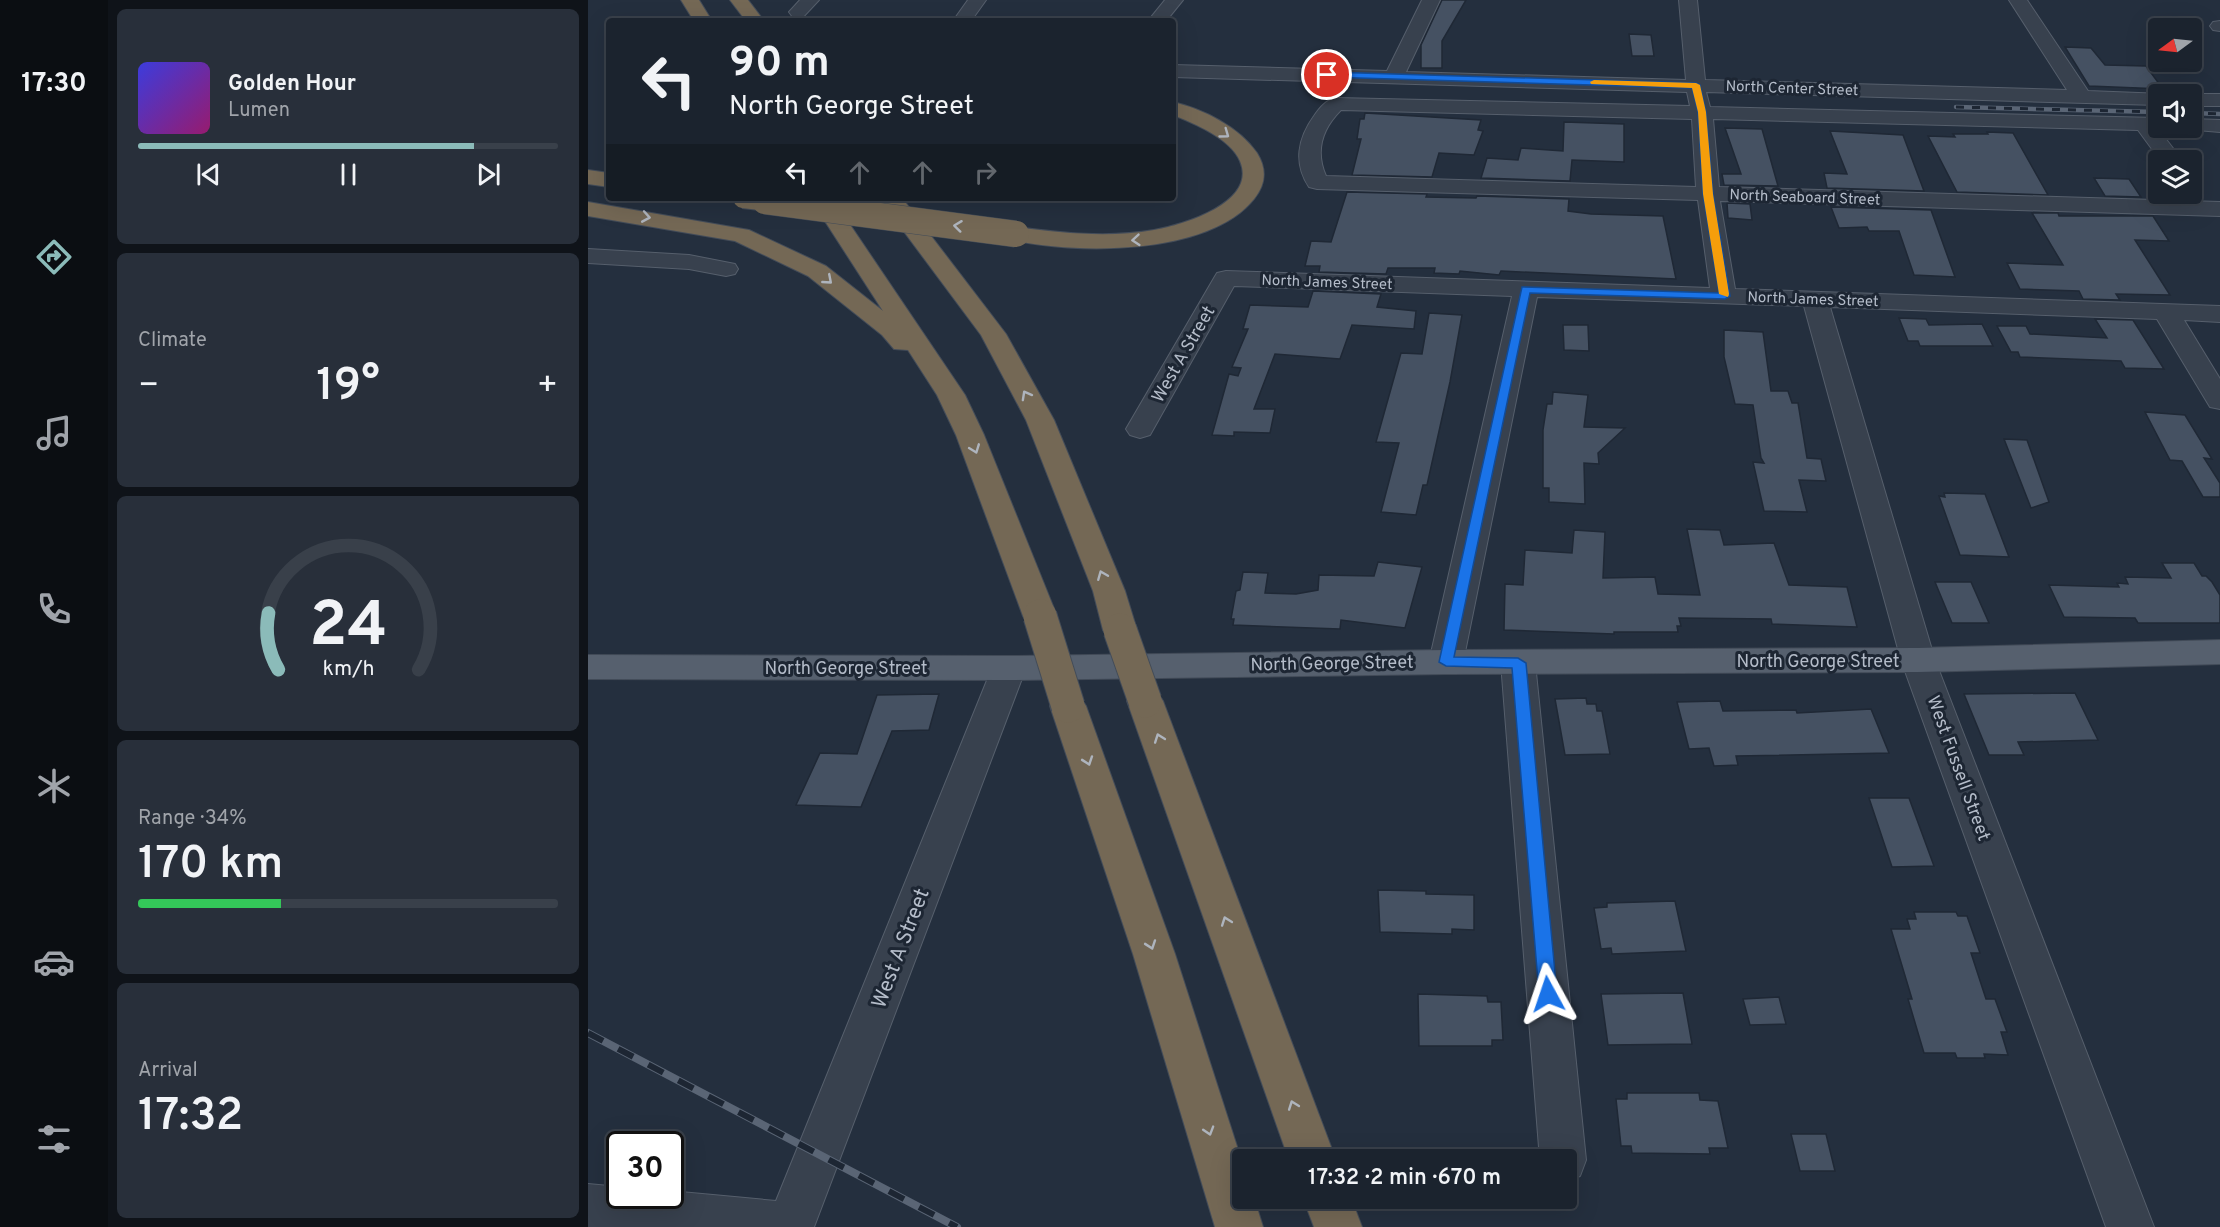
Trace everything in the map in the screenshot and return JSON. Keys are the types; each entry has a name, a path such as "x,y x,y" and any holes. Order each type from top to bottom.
{"highway":[{"path":"690,0 702,18"},
{"path":"739,0 753,18"},
{"path":"766,201 1016,234 1102,241 1141,240 1174,233 1206,222 1229,209 1249,191 1253,176 1251,160 1226,134 1191,114 1176,109"},
{"path":"588,177 606,180"},
{"path":"822,201 951,395 970,435 1040,616 1068,706 1154,954 1239,1227"},
{"path":"892,201 993,334 1040,420 1109,591 1145,701 1309,1149"},
{"path":"588,208 741,236 817,271 891,330 951,395"},
{"path":"1331,1209 1338,1227"}],"main road":[{"name":"North George Street","path":"588,667 1009,668 1446,662 1918,660 2220,652"}],"street":[{"path":"964,18 977,0"},
{"path":"1159,18 1174,0"},
{"path":"1394,77 1431,0"},
{"path":"1688,0 1696,85 1702,112 1708,194 1725,296"},
{"path":"2018,0 2081,96"},
{"name":"North Center Street","path":"1176,70 2148,99"},
{"path":"2202,100 2220,100"},
{"name":"North Center Street","path":"1317,182 1309,159 1312,139 1324,114 1336,104 2148,124"},
{"path":"2202,125 2220,126"},
{"name":"North Seaboard Street","path":"1317,182 2213,209"},
{"path":"2202,199 2213,209 2220,228"},
{"path":"588,256 689,262 726,269"},
{"name":"North James Street","path":"1226,278 2220,314"},
{"name":"West A Street","path":"1140,429 1226,278"},
{"path":"1446,662 1526,289"},
{"name":"West Fussell Street","path":"1815,299 1918,660 2130,1227"},
{"path":"2165,311 2220,402"},
{"path":"1518,663 1562,1149"},
{"name":"West A Street","path":"790,1226 1009,668"},
{"path":"588,1207 790,1226"}],"building":[{"path":"1442,0 1466,0 1442,41 1442,68 1421,68 1421,45"},
{"path":"1629,34 1651,35 1654,56 1632,56"},
{"path":"2065,47 2091,48 2105,65 2146,66 2148,72 2159,84 2148,84 2148,88 2089,86"},
{"path":"1365,113 1481,120 1478,130 1483,131 1474,155 1439,153 1432,177 1352,175 1361,139 1357,139 1360,119 1364,119"},
{"path":"1564,122 1624,124 1624,162 1572,160 1570,181 1481,178 1487,158 1518,160 1521,148 1563,151"},
{"path":"1725,128 1762,129 1778,186 1724,185 1722,174 1741,174"},
{"path":"1830,131 1903,135 1924,191 1827,188 1824,173 1847,174"},
{"path":"1987,132 2013,133 2048,195 1957,192 1928,136 1955,137 1953,134 1988,134"},
{"path":"2094,178 2129,179 2141,197 2105,196"},
{"path":"1347,192 1427,194 1426,197 1569,199 1568,211 1663,216 1676,279 1501,271 1499,275 1460,271 1459,274 1434,273 1435,268 1388,268 1386,274 1319,272 1320,266 1305,266 1311,241 1331,242"},
{"path":"1727,203 1750,204 1752,220 1728,218"},
{"path":"1831,207 1931,210 1955,277 1914,275 1899,231 1869,231 1867,227 1839,228"},
{"path":"2032,213 2058,213 2059,216 2153,216 2169,241 2135,240 2170,295 2116,294 2120,300 2083,299 2079,291 2020,289 2007,263 2063,265"},
{"path":"1313,291 1381,294 1377,307 1416,311 1414,329 1352,325 1340,359 1275,354 1254,409 1275,409 1270,433 1234,432 1234,436 1212,435 1229,374 1238,376 1241,368 1232,367 1248,329 1243,329 1250,305 1308,307"},
{"path":"1429,313 1462,315 1427,485 1423,485 1416,515 1381,512 1399,443 1376,442 1401,353 1422,354"},
{"path":"1899,318 1926,319 1929,325 1982,324 1993,346 1920,346 1918,341 1908,341"},
{"path":"2095,319 2133,320 2164,369 2125,368 2121,361 2020,357 2018,352 2011,352 1997,326 2026,326 2030,334 2107,338"},
{"path":"1563,325 1588,325 1589,351 1564,350"},
{"path":"1724,330 1763,332 1771,391 1788,391 1792,403 1798,403 1807,458 1821,459 1826,481 1799,480 1807,512 1764,511 1753,462 1764,463 1761,458 1753,405 1735,404 1724,357"},
{"path":"1553,392 1588,395 1584,427 1625,428 1598,453 1599,464 1584,463 1585,504 1549,502 1549,488 1543,488 1543,430 1547,404 1552,404"},
{"path":"2145,412 2185,415 2212,459 2204,458 2220,483 2220,497 2203,497 2182,461 2170,460"},
{"path":"2004,439 2027,440 2049,502 2031,508"},
{"path":"1944,493 1985,494 2009,557 1960,555 1939,496 1945,497"},
{"path":"1687,529 1720,530 1724,545 1774,543 1789,585 1847,587 1857,627 1772,624 1771,619 1679,618 1681,626 1677,626 1678,632 1614,632 1614,634 1504,630 1505,584 1523,585 1525,550 1572,553 1574,530 1605,532 1603,578 1655,577 1658,594 1700,595"},
{"path":"1378,562 1422,567 1405,628 1341,620 1340,629 1233,625 1234,619 1231,619 1236,591 1240,590 1243,572 1268,573 1265,593 1296,594 1318,590 1319,575 1374,576"},
{"path":"2162,563 2194,563 2202,576 2206,576 2212,582 2220,595 2220,623 2138,623 2135,618 2064,617 2049,585 2119,587 2117,583 2128,584 2125,577 2171,578"},
{"path":"1935,582 1971,582 1989,623 1952,623"},
{"path":"2075,693 2098,740 2018,742 2024,755 1989,755 1964,694"},
{"path":"939,694 929,730 892,731 861,807 796,805 820,753 857,754 877,695"},
{"path":"1586,698 1587,704 1596,704 1597,711 1602,711 1610,754 1565,755 1555,699"},
{"path":"1720,701 1723,711 1796,710 1797,713 1871,709 1889,753 1736,756 1738,765 1714,766 1709,748 1689,749 1677,702"},
{"path":"1869,798 1909,798 1934,866 1892,867"},
{"path":"1378,890 1474,895 1474,930 1452,929 1452,934 1380,932"},
{"path":"1675,901 1686,951 1612,954 1611,948 1601,949 1594,908 1607,907 1607,903"},
{"path":"1914,912 1956,912 1958,916 1967,916 1980,953 1971,953 1986,999 1995,999 2007,1032 2001,1032 2008,1055 1984,1054 1985,1058 1957,1058 1955,1053 1924,1053 1908,999 1912,999 1891,929 1910,929 1907,919 1916,919"},
{"path":"1683,993 1692,1044 1608,1045 1601,994"},
{"path":"1418,994 1487,996 1488,1002 1501,1002 1503,1040 1492,1040 1492,1046 1419,1046"},
{"path":"1779,997 1786,1024 1750,1025 1743,999"},
{"path":"1627,1093 1699,1093 1700,1100 1718,1101 1728,1148 1709,1148 1710,1154 1632,1153 1631,1146 1621,1146 1616,1099 1627,1099"},
{"path":"1791,1134 1826,1134 1835,1171 1800,1171"}],"railway":[{"path":"1956,107 2148,112"},
{"path":"2202,113 2220,114"},
{"path":"588,1033 957,1227"}],"slow traffic":[{"path":"1594,82 1696,85 1702,112 1708,194 1724,294"}],"route":[{"path":"1327,75 1696,85 1702,112 1708,194 1725,296 1526,289 1446,662 1518,663 1548,994"}]}
